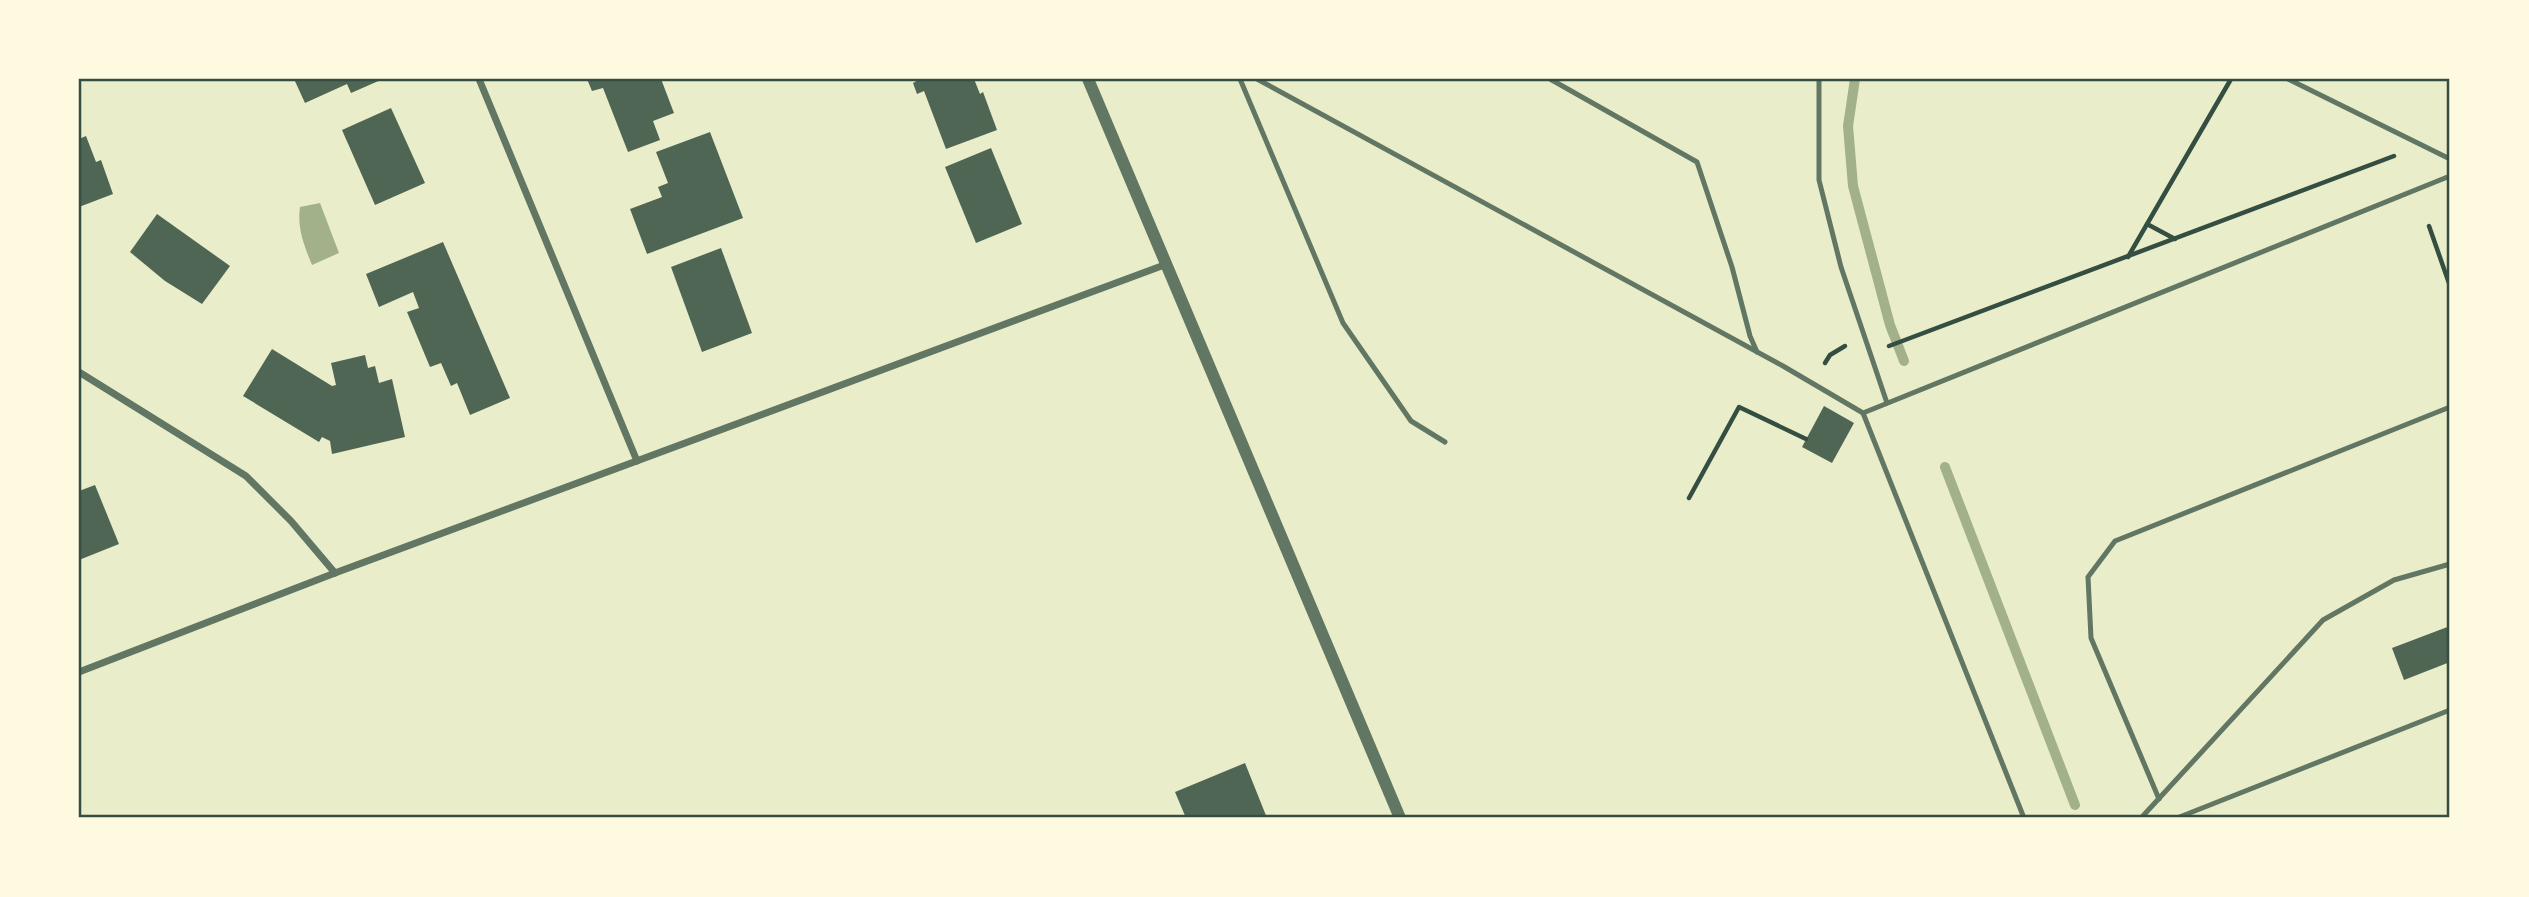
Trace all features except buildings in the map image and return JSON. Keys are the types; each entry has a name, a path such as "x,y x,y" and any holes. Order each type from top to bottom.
{"street":[{"path":"479,79 637,461"},
{"path":"1088,79 1400,818"},
{"path":"79,672 335,573 1167,264"},
{"path":"79,372 246,476 335,573"}],"lane":[{"path":"1240,79 1343,323 1411,421 1445,442"},
{"path":"1257,79 1757,352 1863,413 2024,818"},
{"path":"1550,79 1697,162 1757,352"},
{"path":"1819,79 1819,180 1842,267 1887,403"},
{"path":"2288,79 2450,159"},
{"path":"1863,413 2450,176"},
{"path":"2159,799 2091,638 2088,577 2101,559 2115,541 2450,407"},
{"path":"2141,818 2323,620 2394,580 2450,564"},
{"path":"2177,818 2450,710"}],"path":[{"path":"2127,257 2231,79"},
{"path":"1825,363 1829,355 1846,345 1892,346 2422,145"},
{"path":"2147,224 2176,240"},
{"path":"2429,226 2450,286"},
{"path":"1689,498 1739,407 1806,439"}],"shaded area":[{"path":"320,203 339,253 312,265 300,229 300,207"}],"waterway":[{"path":"1855,79 1848,126 1853,186 1890,325 1904,361"},
{"path":"1945,467 2075,805"}]}
